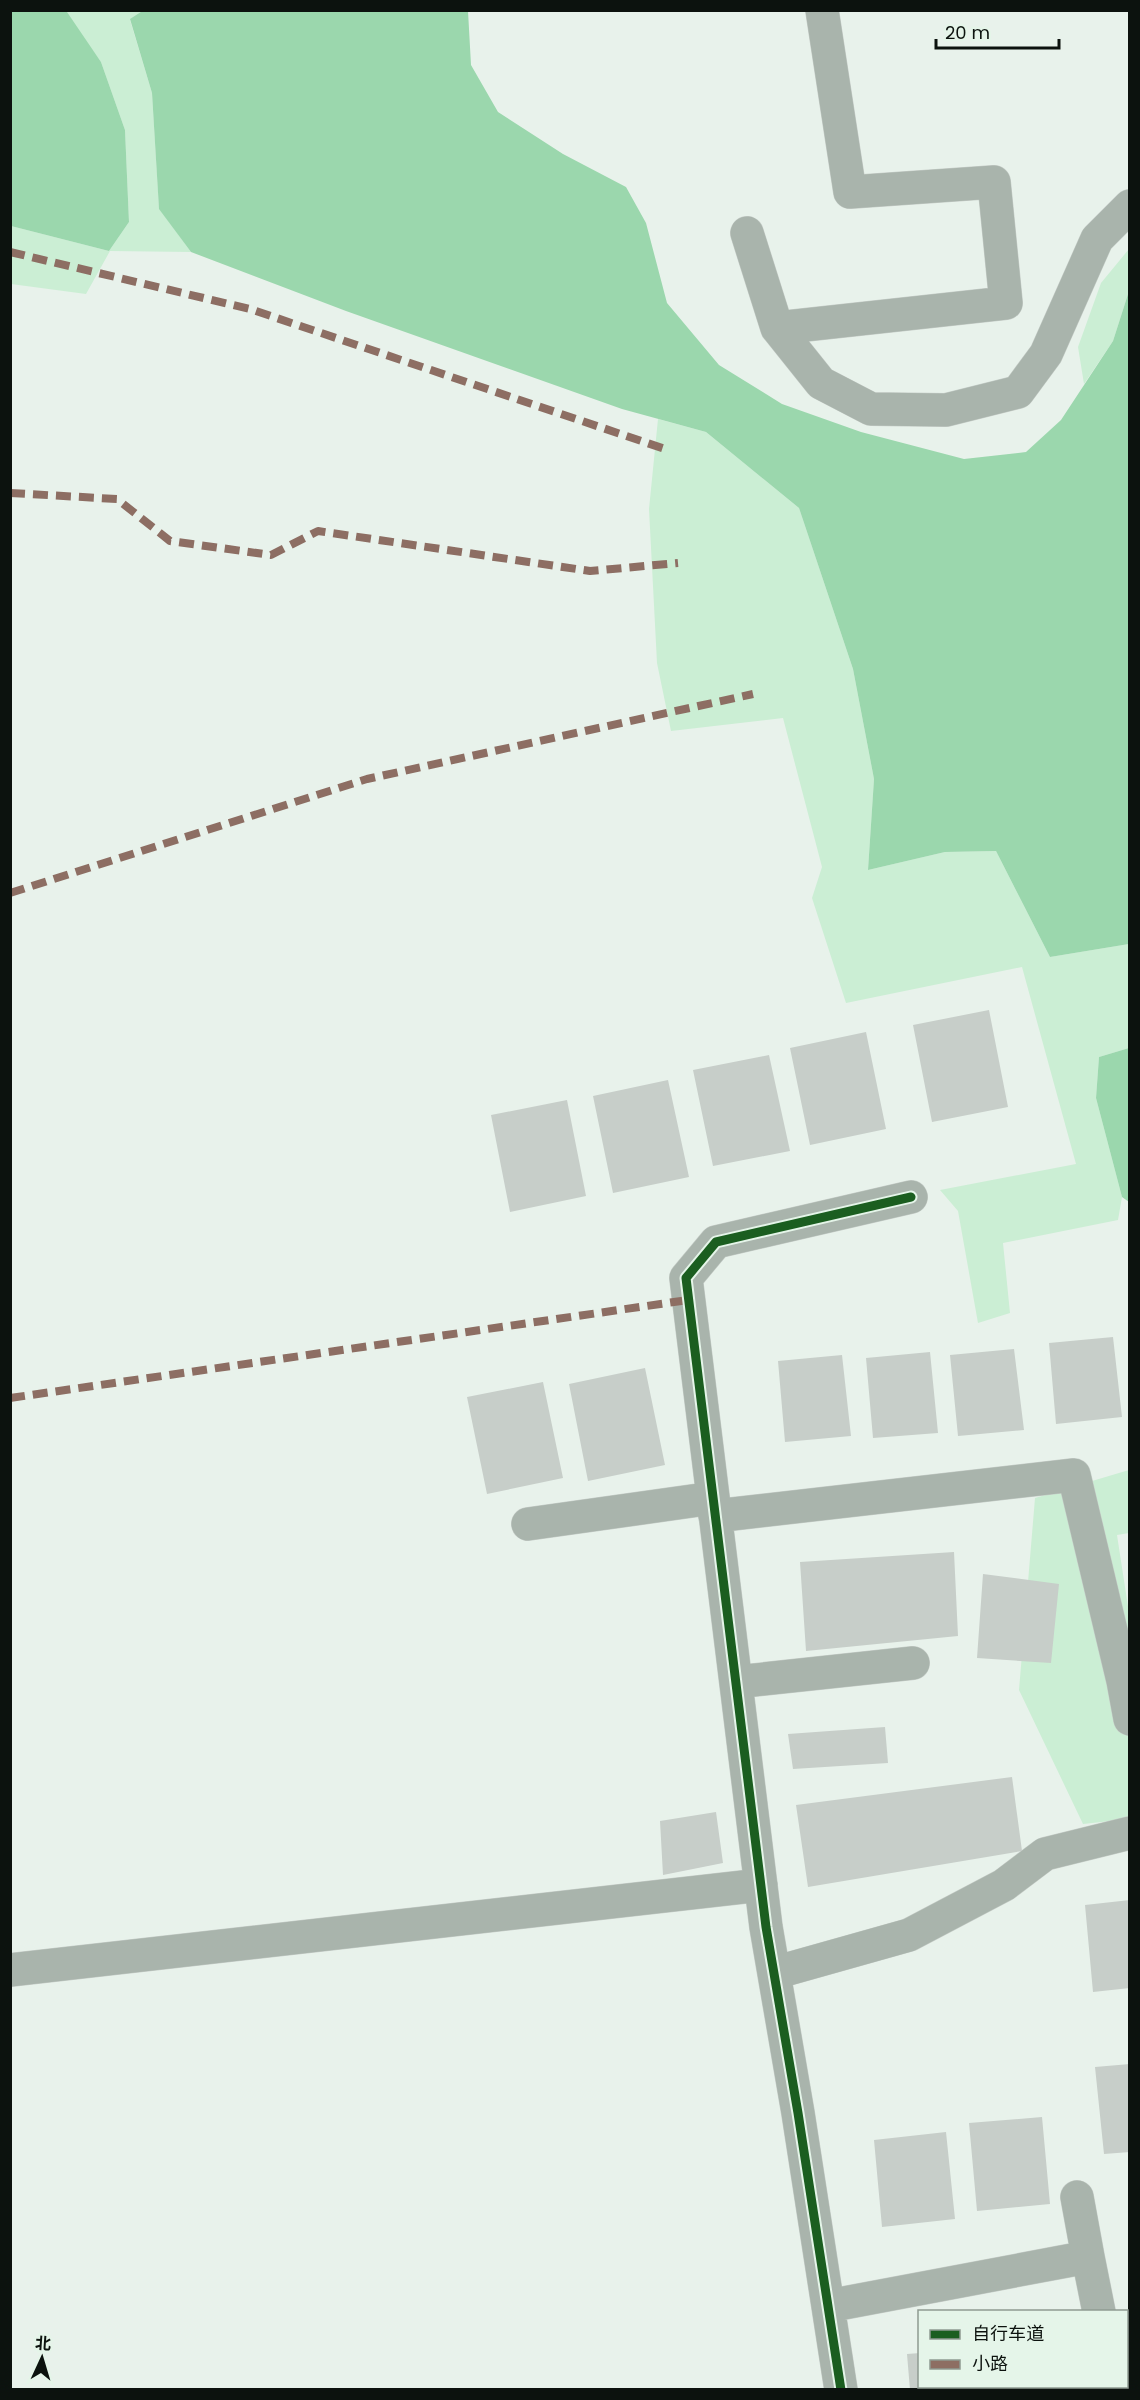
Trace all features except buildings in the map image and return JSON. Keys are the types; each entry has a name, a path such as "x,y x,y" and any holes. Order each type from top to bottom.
{"street":[{"path":"777,328 1006,303 994,182 850,192 822,10"},
{"path":"747,233 777,328 821,383 872,409 946,410 1018,392 1046,354 1097,239 1130,206"},
{"path":"841,2390 761,1886 686,1278 716,1242 911,1197"},
{"path":"528,1524 1074,1475 1126,1681 1130,1719"},
{"path":"736,1682 914,1664"},
{"path":"774,1973 909,1935 1004,1885 1045,1854 1130,1833"},
{"path":"10,1970 761,1886"},
{"path":"1077,2197 1099,2310"},
{"path":"828,2306 1088,2257"}],"shaded area":[{"path":"144,10 468,11 471,65 498,112 563,154 626,187 646,223 667,303 719,365 782,404 861,432 964,459 1026,452 1061,420 1113,341 1129,291 1129,944 1050,957 996,851 945,852 868,870 874,779 853,669 799,508 706,432 622,409 346,311 191,252 159,209 152,93 130,19"},
{"path":"11,11 67,12 101,62 125,130 129,222 109,251 11,226"},
{"path":"64,11 144,11 130,20 152,93 159,208 191,252 110,251 86,294 11,284 11,226 109,251 129,222 125,130 101,62"},
{"path":"1129,249 1129,291 1113,341 1084,384 1078,347 1101,283"},
{"path":"658,419 706,432 799,508 853,669 874,779 868,870 945,852 996,851 1050,957 1129,944 1129,1048 1099,1057 1096,1098 1122,1197 1118,1220 1003,1243 1010,1313 978,1323 958,1211 940,1190 1076,1164 1022,967 846,1003 812,898 822,867 783,718 671,731 657,663 649,509"},
{"path":"1130,1048 1129,1202 1122,1197 1096,1098 1099,1057"},
{"path":"1129,1470 1129,1533 1117,1535 1129,1613 1129,1819 1083,1824 1019,1690 1035,1498"}],"marked path":[{"path":"10,252 250,309 668,450"},
{"path":"10,493 117,499 170,541 271,555 318,531 590,571 678,563"},
{"path":"10,893 367,779 753,694"},
{"path":"10,1398 688,1300"}],"cycle path":[{"path":"841,2390 798,2113 766,1927 686,1278 716,1242 911,1197"}]}
